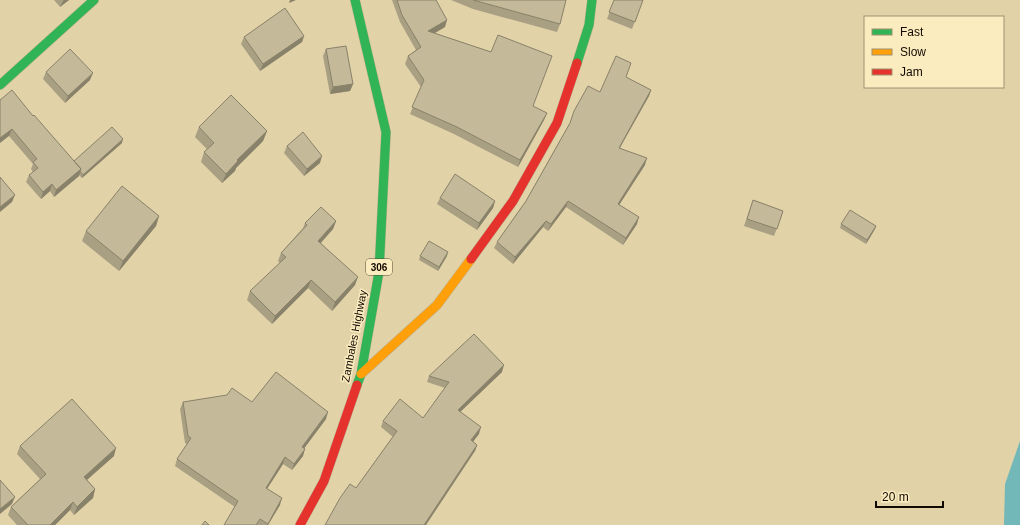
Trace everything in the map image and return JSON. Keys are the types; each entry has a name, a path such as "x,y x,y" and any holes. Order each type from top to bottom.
{"street":[{"path":"0,85 14,74 94,0"},
{"name":"Zambales Highway","path":"300,525 324,481 361,374 379,272 386,132 355,0"},
{"path":"361,374 437,304 513,201 558,123 589,25 592,0"}],"water":[{"path":"1020,441 1020,525 1004,525 1005,484"}],"building":[{"path":"397,0 436,0 447,20 428,31 491,52 498,35 552,56 533,106 547,113 520,160 457,127 412,107 424,80 408,56 421,47 402,15"},
{"path":"473,0 566,0 560,24"},
{"path":"614,0 643,0 635,22 609,12"},
{"path":"285,8 304,36 263,64 244,37"},
{"path":"346,46 353,84 333,87 326,49"},
{"path":"70,49 93,73 68,96 46,72"},
{"path":"616,56 631,63 626,77 651,90 619,148 647,158 618,204 639,217 626,238 568,201 551,224 546,221 515,257 497,242 526,201 570,123 574,111 588,86 600,92"},
{"path":"12,90 33,116 34,115 81,169 56,190 52,184 43,192 29,175 38,168 33,162 37,159 12,129 0,138 0,100"},
{"path":"231,95 267,131 237,160 238,161 226,174 204,152 214,143 199,127"},
{"path":"112,127 123,139 83,175 80,171 81,169 74,161"},
{"path":"303,132 322,156 307,169 287,146"},
{"path":"455,174 495,201 479,223 440,198"},
{"path":"0,177 15,195 0,207"},
{"path":"122,186 159,216 123,261 86,231"},
{"path":"753,200 783,211 777,229 747,219"},
{"path":"321,207 336,221 318,241 358,277 335,302 311,280 275,316 250,291 286,257 281,253 307,225 305,223"},
{"path":"850,210 876,226 867,240 841,224"},
{"path":"429,241 448,252 439,267 420,256"},
{"path":"474,334 504,365 458,410 481,427 471,440 477,445 424,525 325,525 340,498 350,484 356,488 397,431 383,421 400,399 423,418 449,382 429,376"},
{"path":"276,372 328,412 302,447 305,449 294,464 285,457 266,488 282,498 268,524 260,519 256,525 224,525 238,501 177,459 191,438 188,436 183,402 227,395 232,388 252,402"},
{"path":"72,399 116,448 84,477 95,489 77,507 73,502 50,525 28,525 11,507 46,474 20,446"},
{"path":"0,480 15,497 0,509"},
{"path":"205,521 209,525 202,525"}],"traffic: fast":[{"path":"0,85 94,0"},
{"path":"355,0 386,132 379,272 361,374 357,385"},
{"path":"577,63 589,25 592,0"}],"traffic: slow":[{"path":"361,374 437,305 471,259"}],"traffic: jam":[{"path":"471,259 513,201 557,123 577,63"},
{"path":"300,525 324,481 357,385"}]}
